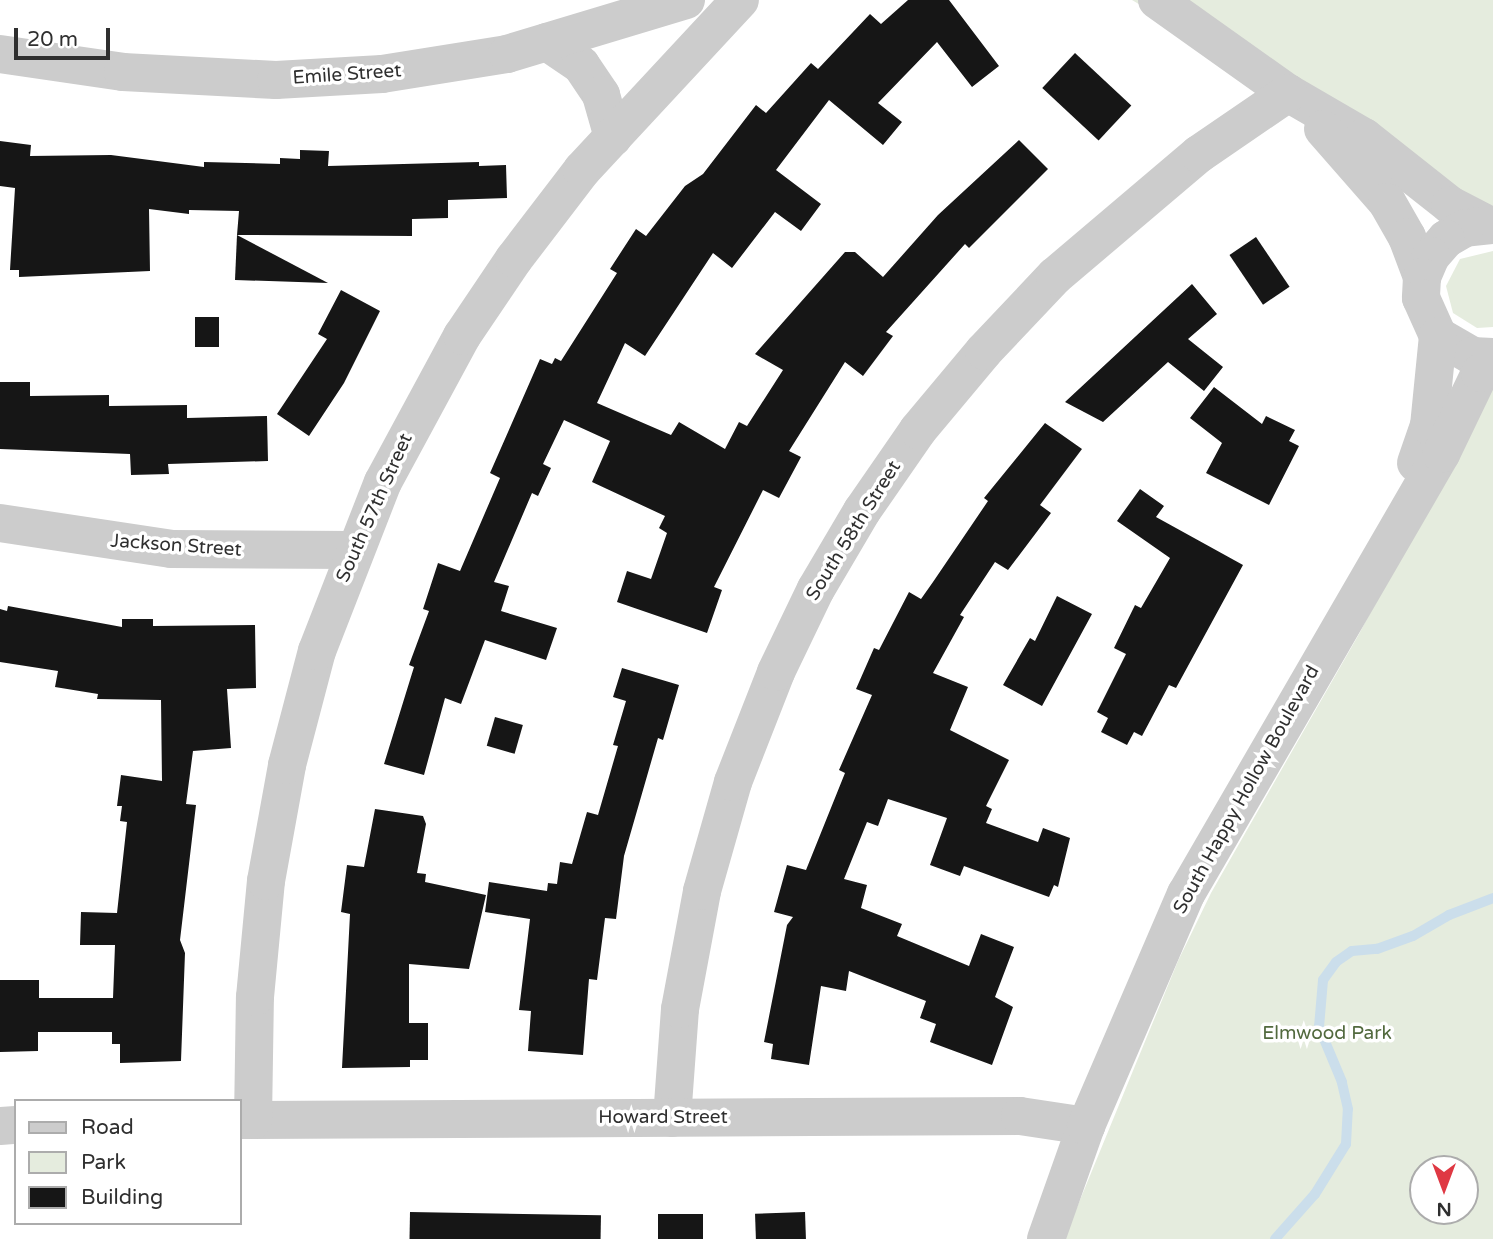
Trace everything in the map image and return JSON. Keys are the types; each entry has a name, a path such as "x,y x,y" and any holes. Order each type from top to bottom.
{"street":[{"name":"Emile Street","path":"0,54 123,72 276,80 382,74 507,54 686,0"},
{"name":"South 57th Street","path":"247,1120 262,920 287,765 317,651 355,550 422,405 462,336 514,259 613,137 740,0"},
{"path":"1157,0 1288,93 1347,125 1450,205 1490,225"},
{"path":"547,42 581,65 601,95 613,137"},
{"path":"1288,93 1387,202 1407,237 1422,277 1426,318 1437,336 1472,356 1493,357"},
{"name":"South 58th Street","path":"672,1118 685,983 702,891 733,782 776,673 816,589 862,511 918,430 984,351 1055,276 1199,154 1288,93"},
{"path":"1422,277 1431,256 1446,239 1465,228 1490,225"},
{"path":"1387,541 1429,426 1437,336"},
{"name":"South Happy Hollow Boulevard","path":"1046,1239 1086,1126 1186,894 1387,541 1441,454 1480,373 1493,365"},
{"name":"Jackson Street","path":"0,523 171,548 355,550"},
{"name":"Howard Street","path":"247,1120 1020,1116 1086,1126"}],"green space":[{"path":"1132,0 1493,0 1493,206 1463,198"},
{"path":"1493,251 1493,327 1477,328 1453,313 1446,286 1460,259"},
{"name":"Elmwood Park","path":"1493,381 1493,1239 1064,1239 1178,961 1211,893 1359,634"}],"building":[{"path":"908,0 949,0 999,66 972,87 937,42 878,103 902,122 883,145 829,100 776,170 821,204 801,231 775,212 732,268 713,253 645,356 625,343 597,403 671,435 679,422 725,449 739,422 747,426 783,370 755,354 845,252 855,252 883,277 938,215 1019,140 1048,169 969,248 965,244 886,332 893,336 863,376 845,362 789,451 801,457 779,498 763,490 714,587 722,590 707,633 617,602 627,571 651,579 667,533 659,528 665,516 592,482 610,441 564,420 543,464 551,468 538,496 532,493 494,582 509,586 501,611 557,628 546,660 485,640 461,704 445,698 424,775 384,764 414,667 409,665 429,611 423,609 438,563 460,571 500,478 490,473 540,359 552,364 555,358 561,361 617,273 610,269 636,229 646,236 685,186 703,174 756,105 766,113 811,63 818,69 870,14 881,24"},
{"path":"1075,53 1131,106 1099,141 1042,88"},
{"path":"0,141 31,145 30,156 111,155 204,167 204,162 280,164 280,158 300,159 300,150 329,151 328,166 479,162 479,166 506,165 507,198 448,200 448,218 412,219 412,236 237,235 239,211 189,210 189,214 149,209 150,271 19,277 19,270 10,270 15,188 0,186"},
{"path":"237,235 328,283 235,280"},
{"path":"1256,237 1290,287 1263,305 1229,255"},
{"path":"1192,284 1217,314 1188,339 1223,367 1204,391 1168,362 1103,422 1065,402"},
{"path":"341,290 380,311 344,383 309,436 277,414 327,339 318,334"},
{"path":"195,317 219,317 219,347 195,347"},
{"path":"0,382 30,382 30,396 109,395 109,406 187,405 187,418 267,416 268,461 168,464 169,474 131,475 130,454 0,449"},
{"path":"1214,387 1262,424 1266,416 1295,430 1289,441 1299,446 1269,505 1206,473 1222,443 1190,418"},
{"path":"1045,423 1082,449 1040,505 1051,513 1008,570 995,562 960,615 964,617 933,673 968,687 950,730 1009,760 986,806 992,809 986,823 1038,842 1043,828 1070,838 1058,887 1054,885 1049,897 964,866 960,876 930,865 947,818 888,799 878,826 867,822 844,879 867,885 861,908 902,924 897,936 969,966 981,934 1014,947 995,997 1013,1007 992,1065 930,1042 936,1024 920,1018 926,1001 849,971 846,991 821,986 809,1065 771,1059 773,1044 764,1042 787,925 793,917 774,912 787,865 806,870 845,773 839,770 872,695 856,689 874,648 879,650 909,592 921,599 988,501 984,498"},
{"path":"1140,489 1164,506 1156,517 1243,565 1176,688 1169,685 1142,736 1134,732 1127,745 1101,732 1108,718 1097,712 1126,654 1114,648 1135,605 1141,608 1170,558 1117,521"},
{"path":"1057,596 1092,614 1042,706 1003,685 1030,638 1035,641"},
{"path":"8,606 122,627 122,619 153,619 153,626 255,625 256,688 227,689 231,748 193,751 186,804 196,805 180,940 185,953 181,1061 120,1063 120,1044 112,1044 112,1032 38,1032 38,1051 0,1052 0,980 39,980 39,998 113,998 115,945 80,945 81,912 117,913 127,822 120,821 122,806 117,806 121,775 162,781 161,700 97,699 98,694 55,687 58,671 0,662 0,609 7,611"},
{"path":"622,668 679,685 663,740 658,738 624,856 616,919 605,918 597,980 589,979 583,1055 528,1051 531,1011 519,1010 530,919 485,912 489,882 547,891 548,883 557,884 560,862 572,864 587,812 598,815 618,746 613,745 626,701 613,697"},
{"path":"495,717 523,725 515,754 487,746"},
{"path":"375,809 423,816 426,824 417,873 426,874 425,882 486,895 469,969 409,964 409,1023 428,1023 428,1060 410,1060 410,1067 342,1068 350,914 341,912 347,865 364,867"},
{"path":"410,1212 601,1215 601,1239 410,1239"},
{"path":"805,1212 806,1239 756,1239 755,1214"},
{"path":"658,1214 703,1214 703,1239 658,1239"}],"waterway":[{"path":"1275,1239 1315,1194 1346,1144 1348,1109 1342,1082 1319,1027 1323,980 1336,962 1352,951 1377,949 1413,936 1449,915 1493,898"}]}
